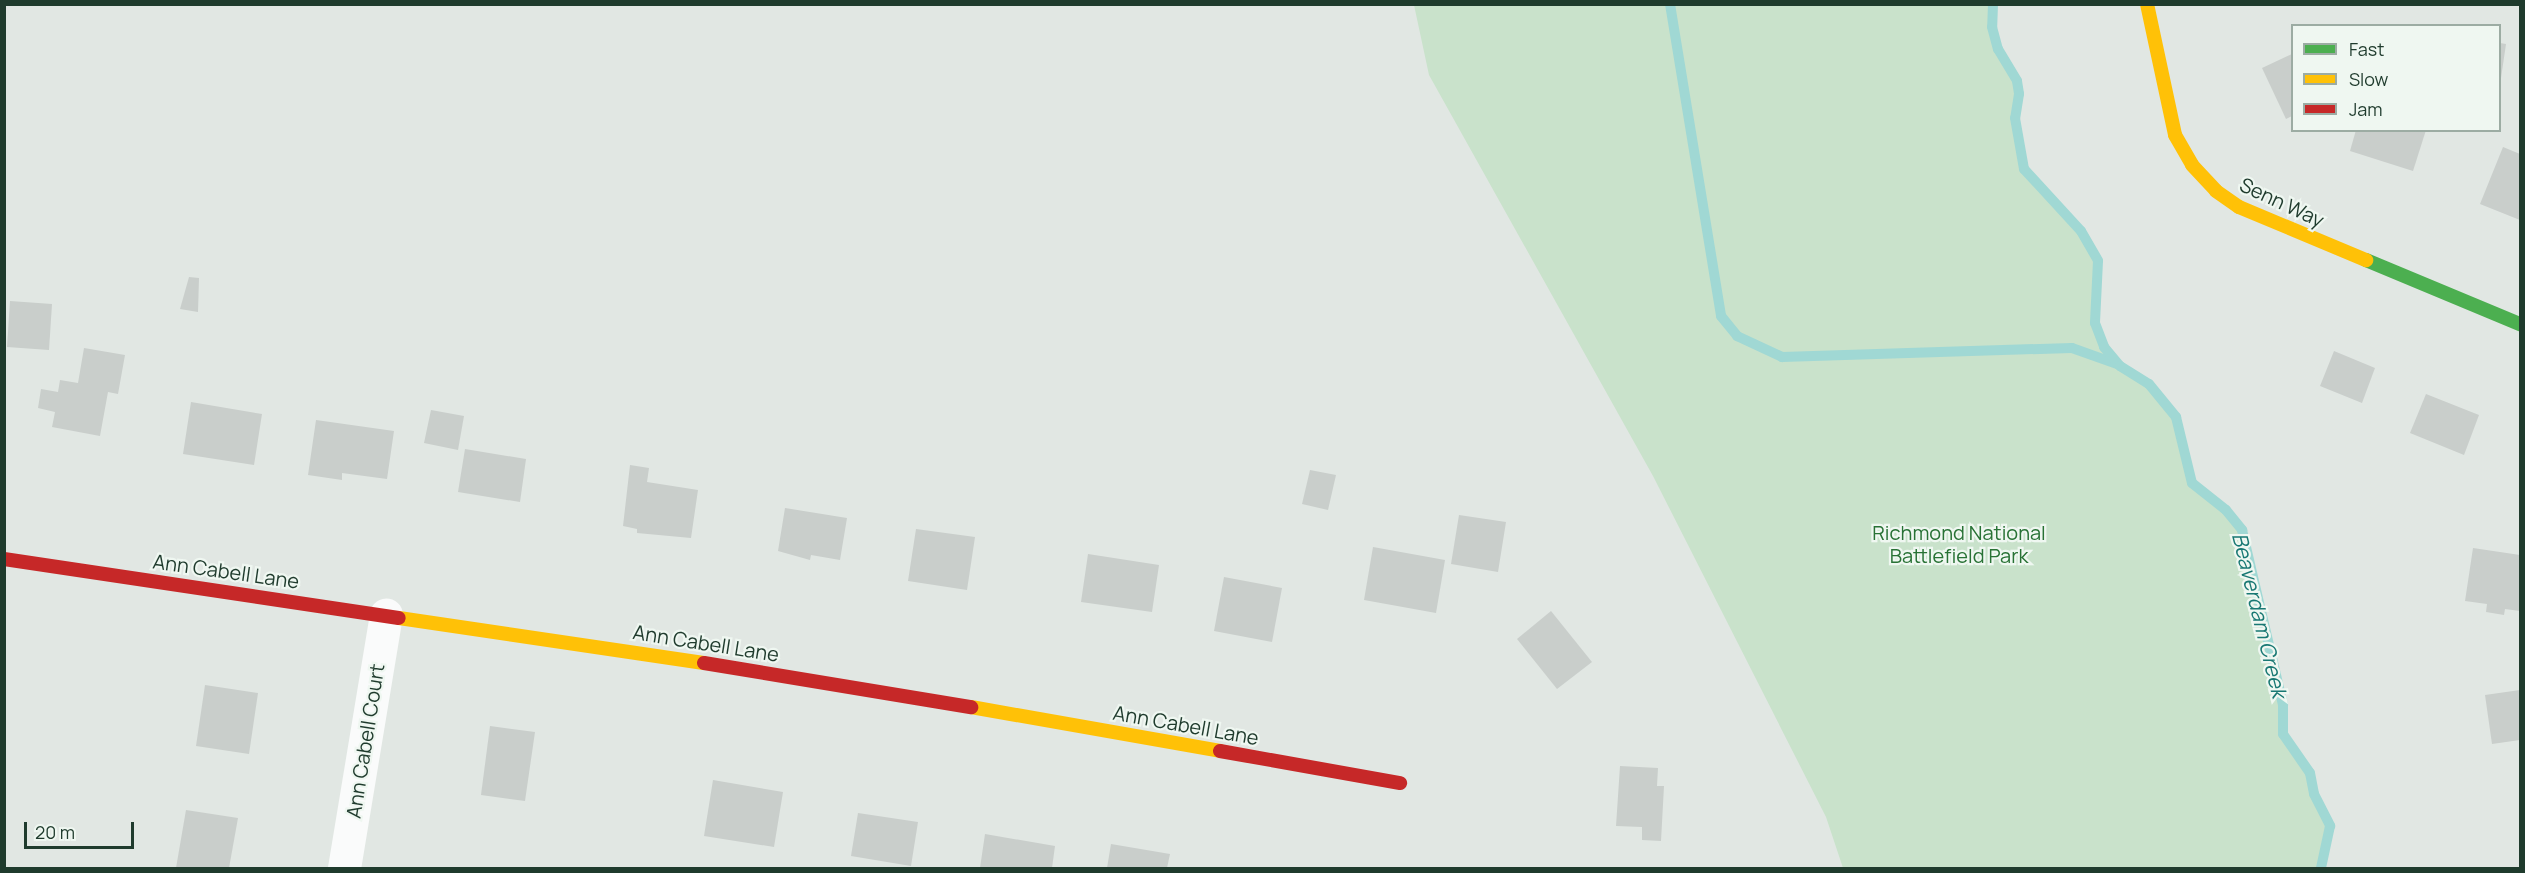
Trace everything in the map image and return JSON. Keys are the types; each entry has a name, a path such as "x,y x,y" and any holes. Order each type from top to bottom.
{"street":[{"name":"Senn Way","path":"2147,4 2175,135 2192,165 2216,191 2239,207 2520,324"},
{"name":"Ann Cabell Lane","path":"4,558 823,681 1400,783"},
{"name":"Ann Cabell Court","path":"344,868 386,614"}],"green space":[{"name":"Richmond National Battlefield Park","path":"1414,5 1993,5 1992,27 1998,49 2017,81 2019,94 2015,118 2024,169 2081,231 2098,261 2095,323 2104,347 2120,366 2149,384 2176,417 2192,483 2226,510 2242,530 2283,705 2283,734 2310,773 2314,794 2330,826 2321,868 1843,868 1826,817 1653,476 1429,75"}],"building":[{"path":"2501,43 2506,44 2501,78"},
{"path":"2291,54 2291,116 2286,119 2262,68"},
{"path":"2355,132 2425,132 2413,171 2350,151"},
{"path":"2503,147 2520,154 2520,220 2480,204"},
{"path":"189,277 199,278 198,312 180,309"},
{"path":"10,301 52,304 49,350 7,347"},
{"path":"84,348 125,355 118,394 108,392 100,436 52,427 55,412 38,408 41,389 58,392 60,380 78,383"},
{"path":"2334,351 2375,368 2362,403 2320,386"},
{"path":"2426,394 2479,415 2464,455 2410,433"},
{"path":"191,402 262,414 254,465 183,454"},
{"path":"431,410 464,416 458,450 424,443"},
{"path":"316,420 394,431 387,479 342,473 342,480 308,475"},
{"path":"465,449 526,459 520,502 458,492"},
{"path":"630,465 649,468 647,482 698,490 691,538 637,533 637,529 623,526"},
{"path":"1310,470 1336,475 1328,510 1302,504"},
{"path":"785,508 847,518 840,560 811,555 810,560 778,551"},
{"path":"1459,515 1506,522 1498,572 1451,564"},
{"path":"916,529 975,537 967,590 908,581"},
{"path":"1373,547 1445,560 1436,613 1364,600"},
{"path":"2473,548 2520,555 2520,611 2505,609 2504,615 2486,612 2487,604 2465,601"},
{"path":"1088,554 1159,565 1152,612 1081,602"},
{"path":"1224,577 1282,588 1272,642 1214,631"},
{"path":"1551,611 1592,662 1557,689 1517,639"},
{"path":"205,685 258,693 249,754 196,746"},
{"path":"2520,690 2520,740 2492,744 2485,695"},
{"path":"490,726 535,732 525,801 481,795"},
{"path":"1620,766 1658,768 1657,786 1664,786 1661,841 1642,840 1642,827 1616,826"},
{"path":"713,780 783,792 774,847 704,836"},
{"path":"186,810 238,818 229,868 176,868"},
{"path":"858,813 918,822 911,866 851,856"},
{"path":"985,834 1055,846 1052,868 980,868"},
{"path":"1111,844 1170,854 1167,868 1107,868"}],"waterway":[{"path":"1670,4 1721,316 1737,336 1782,357 2072,348 2117,364"},
{"name":"Beaverdam Creek","path":"1993,4 1992,27 1998,49 2017,81 2019,94 2015,118 2024,169 2081,231 2098,261 2095,323 2104,347 2120,366 2149,384 2176,417 2192,483 2226,510 2242,530 2283,705 2283,734 2310,773 2314,794 2330,826 2321,868"}],"traffic: fast":[{"path":"2366,260 2520,324"}],"traffic: slow":[{"path":"2147,4 2175,135 2192,165 2216,191 2239,207 2366,260"},
{"path":"399,618 704,663"},
{"path":"971,707 1220,751"}],"traffic: jam":[{"path":"4,559 399,618"},
{"path":"704,663 971,707"},
{"path":"1220,751 1400,783"}]}
